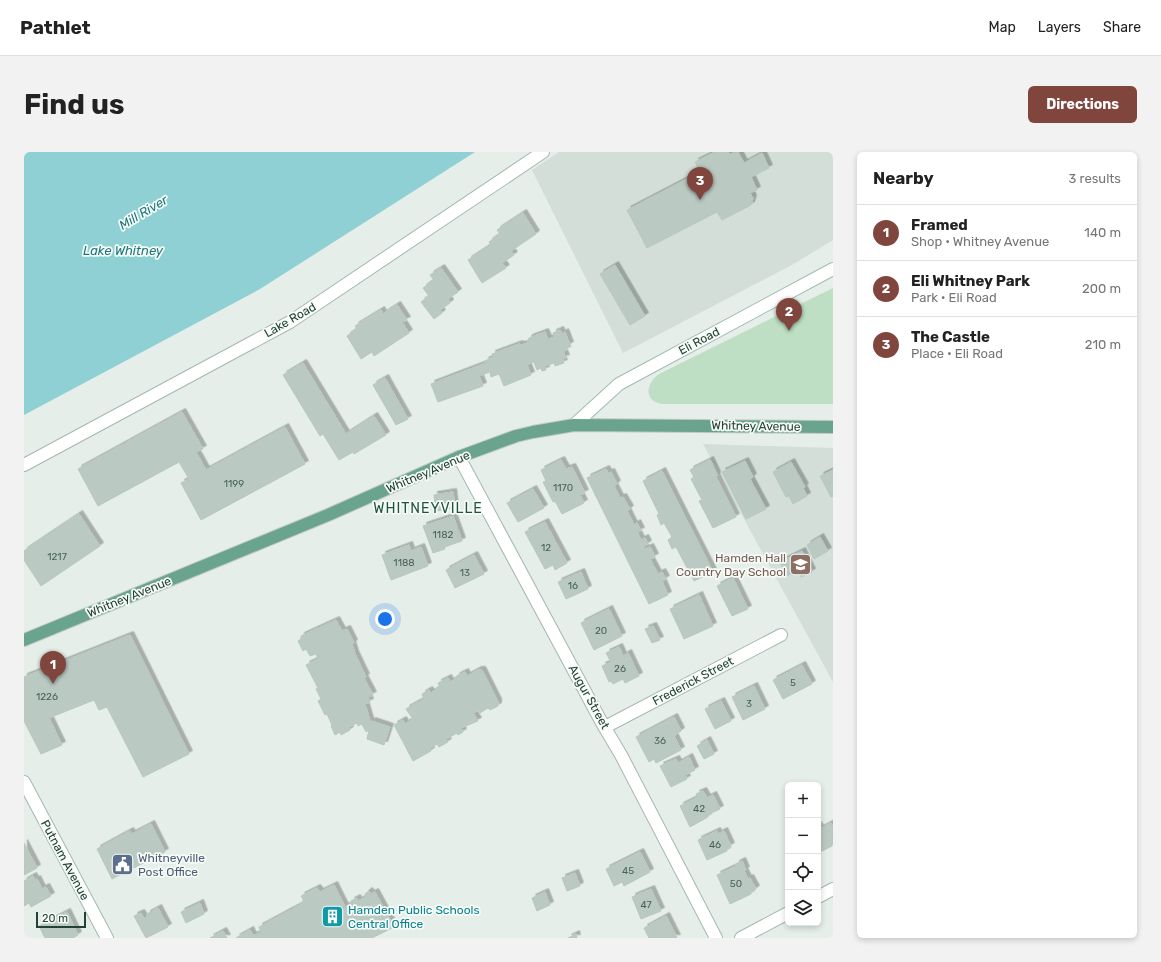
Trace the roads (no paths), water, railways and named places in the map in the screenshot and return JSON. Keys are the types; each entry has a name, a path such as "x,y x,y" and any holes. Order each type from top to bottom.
{"main road":[{"name":"Whitney Avenue","path":"24,640 321,518 459,457 516,436 574,425 833,427"}],"street":[{"name":"Lake Road","path":"24,465 290,322 543,152"},
{"name":"Eli Road","path":"574,425 619,384 833,269"},
{"name":"Augur Street","path":"459,457 621,755 716,938"},
{"name":"Frederick Street","path":"605,727 781,635"},
{"name":"Putnam Avenue","path":"24,782 107,938"},
{"path":"821,895 833,889"},
{"path":"741,938 785,915"}],"water":[{"name":"Lake Whitney","path":"24,152 475,152 260,289 24,415"}],"place":[{"name":"The Castle","path":"700,200"},
{"name":"Eli Whitney Park","path":"789,331"},
{"name":"Hamden Hall Country Day School","path":"801,565"},
{"name":"Framed","path":"53,684"},
{"name":"Whitneyville Post Office","path":"122,865"},
{"name":"Hamden Public Schools Central Office","path":"333,917"}],"district":[{"name":"WHITNEYVILLE","path":"428,508"}],"water label":[{"name":"Mill River","path":"143,212"}]}
